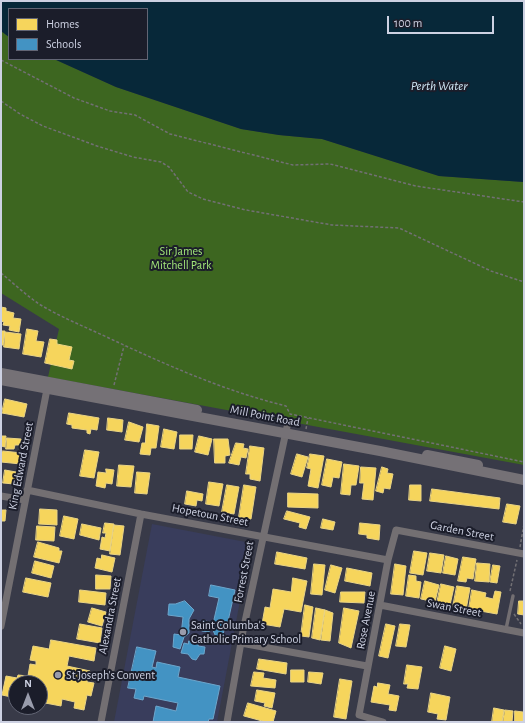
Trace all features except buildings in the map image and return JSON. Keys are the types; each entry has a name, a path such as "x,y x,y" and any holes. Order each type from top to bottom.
{"main road":[{"name":"Mill Point Road","path":"1,373 48,385 524,473"},
{"name":"Mill Point Road","path":"1,380 48,385"},
{"name":"Mill Point Road","path":"286,430 524,480"}],"street":[{"name":"King Edward Street","path":"1,626 48,385"},
{"name":"Forrest Street","path":"227,722 262,536 286,430"},
{"name":"Hopetoun Street","path":"27,490 141,514 388,560"},
{"path":"1,496 25,500"},
{"name":"Alexandra Street","path":"101,722 141,514"},
{"name":"Garden Street","path":"396,530 524,554"},
{"name":"Rose Avenue","path":"380,722 359,715 388,560 396,530"},
{"name":"Swan Street","path":"380,605 524,633"},
{"path":"241,643 368,666"}],"lane":[{"path":"506,629 513,596"}],"path":[{"path":"1,60 74,98 110,111 135,115 170,134 293,165 330,164 416,186 524,202"},
{"path":"1,101 20,114 43,126 104,148 161,162 169,166 188,192 203,199 246,210 332,224 399,228 491,271 524,282"},
{"path":"1,273 39,303 125,346 221,387 252,398 286,406 290,414 524,462"},
{"path":"114,387 122,350 125,346"},
{"path":"511,608 521,624"}],"shaded area":[{"name":"Saint Columba's Catholic Primary School","path":"152,524 251,543 217,722 114,722"}],"green space":[{"name":"Sir James Mitchell Park","path":"1,31 8,36 8,60 56,60 116,87 241,129 279,135 322,139 439,176 524,182 524,465 48,377 59,329 1,293"}],"water":[{"name":"Perth Water","path":"1,1 524,1 524,182 439,176 322,139 279,135 241,129 116,87 56,60 148,60 148,8 8,8 8,36 1,31"}],"place":[{"name":"Saint Columba's Catholic Primary School","path":"183,632"},
{"name":"St Joseph’s Convent","path":"58,675"}]}
